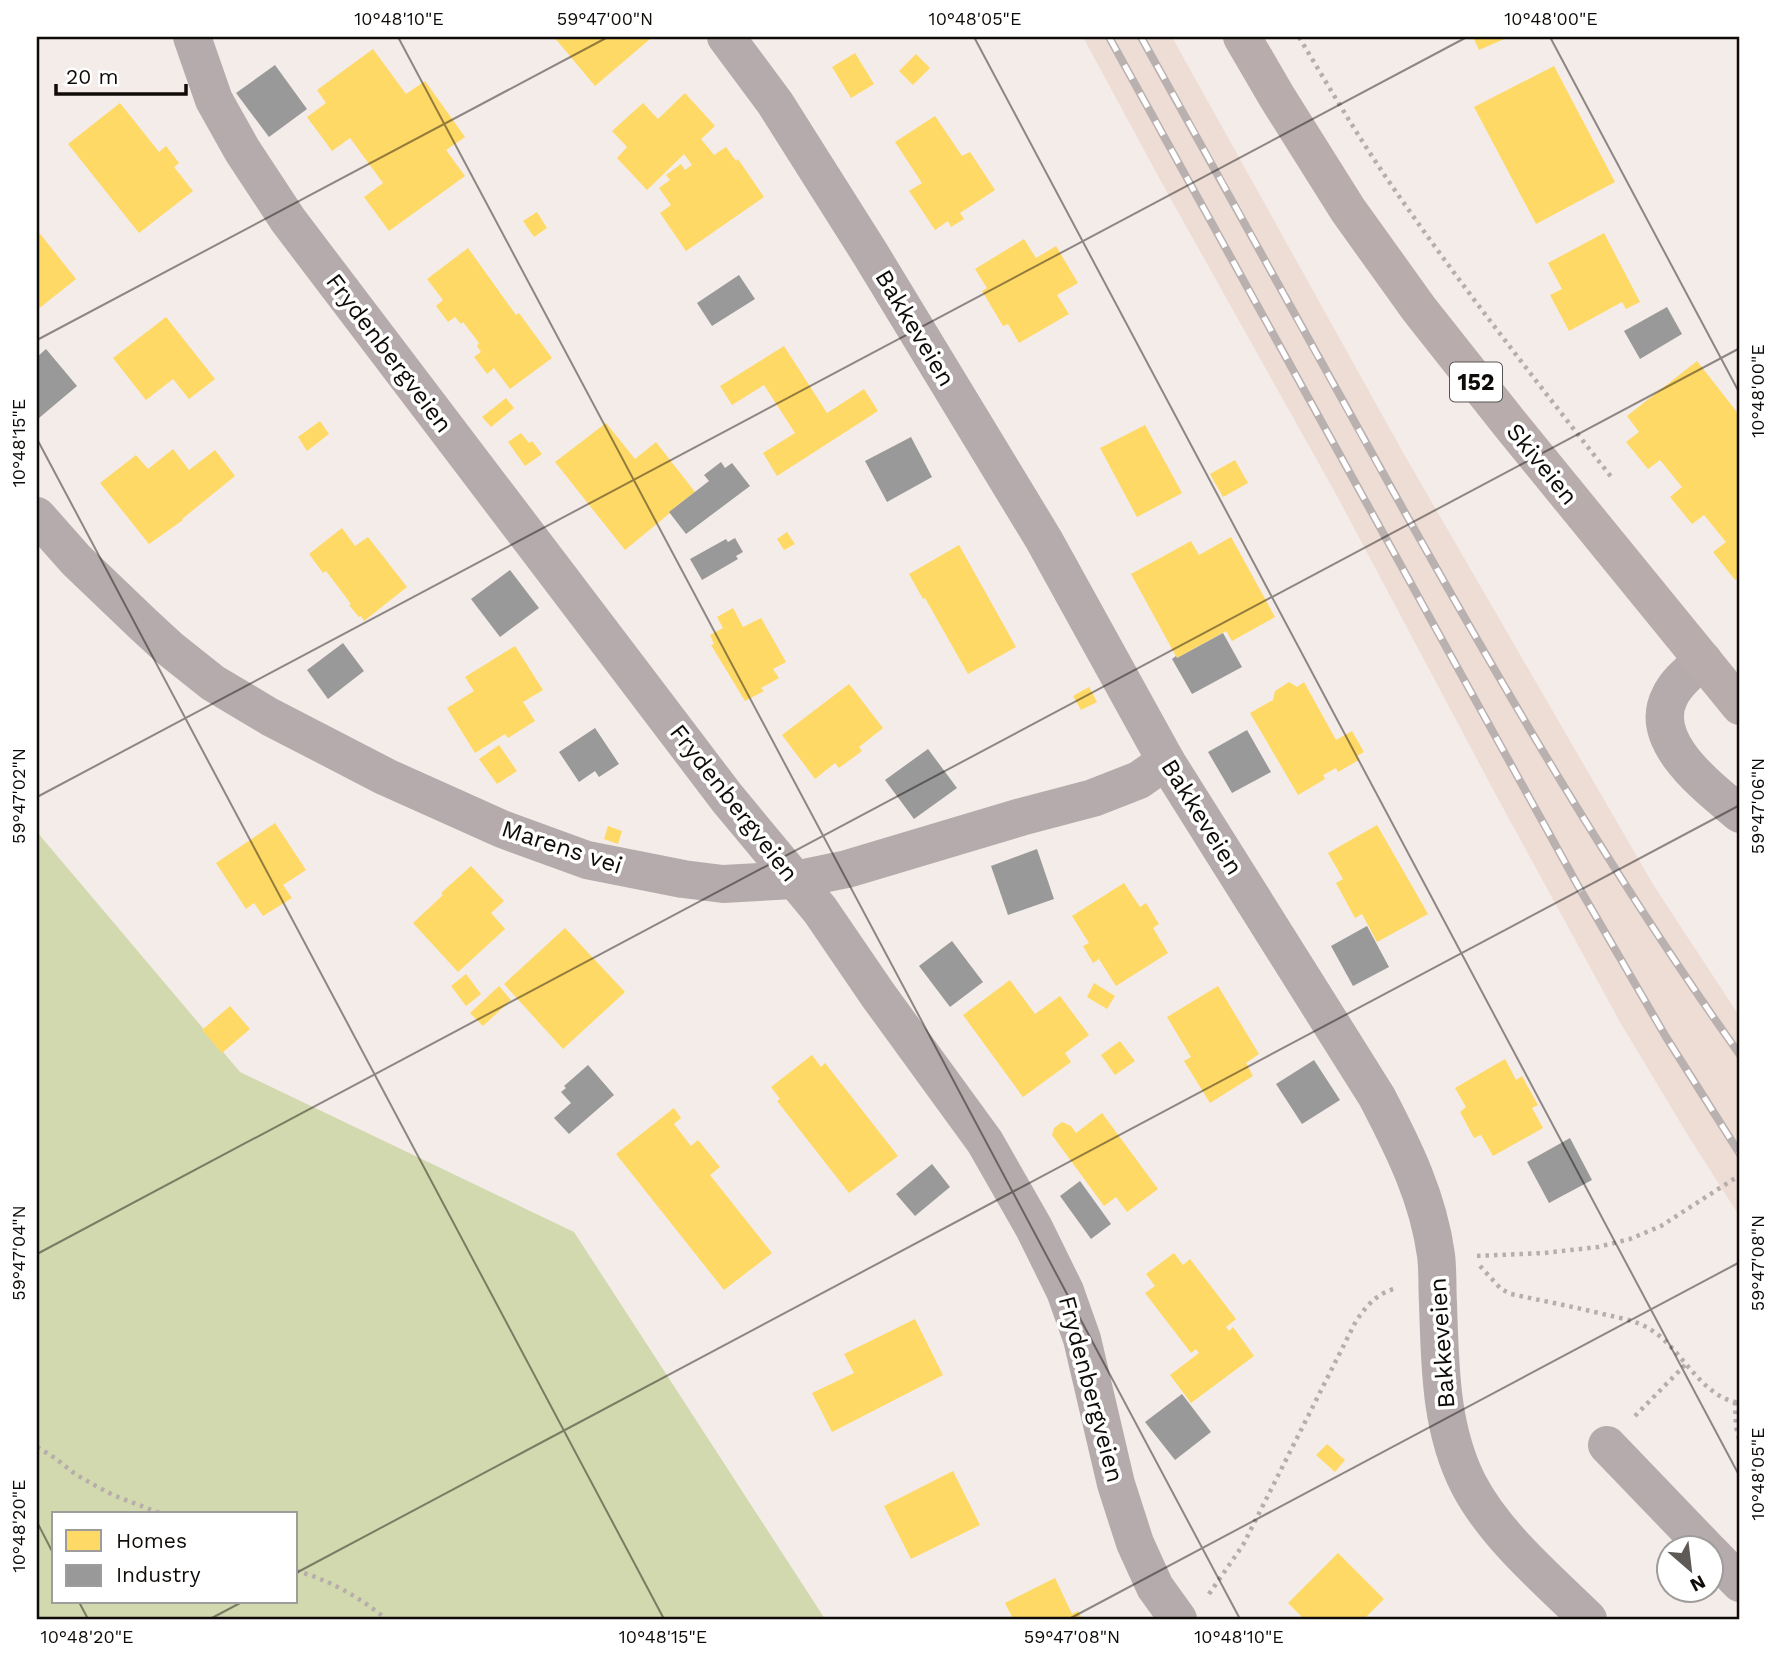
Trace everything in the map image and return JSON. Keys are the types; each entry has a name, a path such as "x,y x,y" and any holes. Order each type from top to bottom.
{"main road":[{"name":"Skiveien","path":"1242,37 1348,210 1419,309 1740,706"}],"street":[{"name":"Frydenbergveien","path":"192,37 214,100 242,150 288,220 727,798 820,910 985,1142 1034,1228 1065,1291 1082,1339 1116,1484 1135,1543 1155,1587 1191,1609"},
{"name":"Bakkeveien","path":"726,37 775,103 893,290 1044,540 1167,761 1377,1097 1406,1153 1424,1202 1436,1256 1440,1369 1444,1400 1452,1442 1460,1466 1483,1509 1502,1532 1588,1619"},
{"name":"Marens vei","path":"37,516 76,560 144,625 213,683 270,717 386,777 502,829 587,860 723,884 794,880 848,869 1021,817 1093,799 1139,780 1167,761"},
{"path":"1703,660 1678,682 1669,697 1665,712 1667,730 1683,762 1740,814"},
{"path":"1607,1445 1693,1534"},
{"path":"1724,1566 1740,1583"}],"path":[{"path":"1299,37 1354,128 1419,226 1617,484"},
{"path":"1740,1175 1661,1226 1630,1239 1598,1247 1544,1253 1474,1256 1493,1282 1511,1294 1592,1311 1647,1327 1659,1335 1705,1384 1722,1397 1738,1402 1737,1427 1740,1443"},
{"path":"1191,1609 1216,1585 1243,1545 1365,1307 1381,1293 1393,1289 1437,1283"},
{"path":"1607,1445 1686,1364"},
{"path":"37,1447 96,1486 157,1512"},
{"path":"298,1572 337,1587 367,1603 386,1619"}],"shaded area":[{"path":"1083,37 1172,37 1405,456 1654,886 1740,1017 1740,1217 1620,1022 1337,496"}],"green space":[{"path":"37,832 240,1072 574,1232 825,1619 37,1619"}],"building: Homes":[{"path":"554,37 648,37 650,39 595,86"},
{"path":"1473,37 1509,37 1479,50"},
{"path":"373,49 406,94 425,81 465,137 446,150 465,176 389,231 364,197 383,183 350,138 332,151 307,117 326,103 317,90"},
{"path":"855,53 874,84 851,98 832,67"},
{"path":"916,54 930,68 913,85 899,71"},
{"path":"1554,66 1615,182 1536,224 1474,107"},
{"path":"685,93 715,126 701,139 714,155 726,147 736,161 738,159 764,197 686,251 660,213 671,205 659,188 670,180 666,175 681,164 685,170 692,165 684,154 647,190 617,158 627,147 612,131 643,103 658,119"},
{"path":"120,103 159,152 166,146 179,163 174,167 193,191 139,233 68,144"},
{"path":"935,116 962,156 970,152 995,190 960,213 964,219 951,227 948,221 935,230 909,191 922,183 895,142"},
{"path":"537,212 547,228 534,237 523,221"},
{"path":"37,230 76,279 37,310"},
{"path":"1604,233 1640,302 1626,309 1622,302 1569,331 1550,295 1562,289 1548,263"},
{"path":"1024,239 1036,258 1056,246 1078,283 1057,295 1069,314 1019,343 1008,324 1003,326 982,291 987,288 975,269"},
{"path":"468,248 516,315 519,313 552,358 510,389 494,368 487,374 474,357 481,352 477,346 479,343 463,322 461,324 455,317 448,322 436,306 443,300 427,279"},
{"path":"166,317 215,379 189,399 173,379 146,400 113,358"},
{"path":"784,346 827,413 864,389 878,411 777,476 763,453 795,433 764,385 732,405 720,386"},
{"path":"1697,361 1740,416 1740,576 1735,580 1713,552 1726,542 1704,515 1692,524 1670,497 1682,487 1660,460 1648,469 1626,442 1639,432 1627,416"},
{"path":"506,398 514,408 491,427 482,417"},
{"path":"320,421 329,434 307,451 298,437"},
{"path":"606,423 635,459 656,442 695,492 625,550 555,462"},
{"path":"1145,425 1182,493 1137,517 1100,448"},
{"path":"521,433 529,443 532,441 542,454 525,466 508,442"},
{"path":"173,449 189,470 215,450 235,476 183,520 149,544 100,483 136,455 148,469"},
{"path":"1235,460 1248,483 1223,497 1210,474"},
{"path":"342,528 355,546 368,537 407,587 364,621 349,605 351,604 326,571 323,573 309,554"},
{"path":"787,532 795,544 784,550 777,539"},
{"path":"1231,537 1275,617 1232,641 1226,631 1177,658 1131,574 1191,541 1199,555"},
{"path":"959,545 1016,647 968,674 909,574"},
{"path":"733,608 743,627 761,618 786,662 773,669 779,678 761,688 764,691 745,701 711,645 714,644 710,635 723,628 717,617"},
{"path":"515,646 543,690 523,702 535,721 508,738 505,734 475,753 447,708 474,691 465,677"},
{"path":"1289,682 1297,687 1304,682 1336,740 1352,731 1364,752 1357,756 1359,760 1338,772 1336,768 1323,775 1325,779 1298,795 1250,713 1273,700 1275,691"},
{"path":"849,684 883,728 859,747 862,751 839,768 835,763 815,779 782,735"},
{"path":"1089,687 1097,702 1081,710 1073,696"},
{"path":"499,745 517,771 497,784 479,759"},
{"path":"275,823 306,870 283,885 292,898 263,916 254,903 246,909 216,863"},
{"path":"1377,825 1428,914 1377,942 1362,914 1355,918 1336,883 1343,879 1328,853"},
{"path":"608,826 622,831 618,844 604,839"},
{"path":"471,866 504,901 491,913 505,929 458,972 413,923"},
{"path":"1124,883 1140,907 1146,903 1159,924 1153,928 1168,953 1116,986 1099,959 1093,963 1083,946 1089,943 1072,916"},
{"path":"565,928 625,992 563,1049 504,984"},
{"path":"466,974 481,994 466,1006 451,986"},
{"path":"1010,980 1035,1014 1060,996 1089,1035 1065,1053 1071,1062 1023,1097 963,1015"},
{"path":"1094,983 1115,996 1107,1009 1087,997"},
{"path":"499,986 511,1000 483,1026 470,1013"},
{"path":"1218,986 1259,1054 1246,1063 1253,1076 1210,1103 1184,1061 1191,1057 1167,1017"},
{"path":"230,1006 250,1029 222,1053 202,1030"},
{"path":"1120,1041 1135,1061 1115,1075 1101,1055"},
{"path":"812,1055 821,1067 825,1063 898,1156 849,1193 777,1101 780,1099 771,1087"},
{"path":"1505,1059 1516,1080 1522,1076 1538,1105 1532,1108 1543,1128 1493,1156 1481,1135 1474,1138 1460,1112 1466,1107 1455,1088"},
{"path":"674,1108 681,1118 674,1124 691,1146 698,1140 720,1167 710,1175 772,1253 724,1290 616,1154"},
{"path":"1102,1113 1158,1189 1127,1212 1116,1197 1104,1206 1052,1135 1054,1128 1062,1122 1071,1126 1076,1133"},
{"path":"1174,1253 1183,1265 1190,1259 1236,1319 1226,1327 1229,1331 1233,1327 1254,1356 1191,1403 1170,1375 1199,1353 1196,1349 1191,1353 1145,1293 1155,1286 1146,1274"},
{"path":"915,1319 943,1375 832,1432 812,1393 854,1373 844,1354"},
{"path":"1327,1444 1345,1460 1335,1472 1316,1455"},
{"path":"953,1471 980,1525 911,1559 884,1506"},
{"path":"1338,1553 1384,1599 1364,1619 1304,1619 1288,1603"},
{"path":"1055,1578 1072,1614 1078,1611 1082,1619 1013,1619 1005,1603"}],"building: Industry":[{"path":"275,65 307,109 269,137 236,93"},
{"path":"739,275 755,299 712,326 697,303"},
{"path":"1667,307 1682,334 1640,359 1624,331"},
{"path":"46,349 77,386 39,418 37,357"},
{"path":"911,437 932,477 887,502 865,461"},
{"path":"721,462 725,468 732,463 750,486 686,534 669,512 709,481 704,475"},
{"path":"735,538 743,552 736,556 738,559 702,580 690,559 726,539 728,542"},
{"path":"510,570 539,608 500,637 471,599"},
{"path":"1223,633 1242,667 1192,694 1172,659"},
{"path":"343,643 364,671 328,699 307,670"},
{"path":"595,728 619,764 599,777 595,771 579,782 559,752"},
{"path":"1247,730 1271,772 1232,793 1208,752"},
{"path":"928,749 957,788 914,819 885,780"},
{"path":"1037,849 1054,899 1008,915 991,866"},
{"path":"1367,926 1389,967 1353,986 1331,946"},
{"path":"952,941 983,982 950,1007 919,966"},
{"path":"1314,1060 1340,1100 1302,1124 1276,1084"},
{"path":"588,1065 614,1095 569,1134 554,1118 571,1103 561,1092 566,1088 564,1086"},
{"path":"1570,1138 1592,1180 1549,1203 1527,1162"},
{"path":"932,1164 950,1187 915,1216 896,1194"},
{"path":"1080,1181 1111,1224 1091,1239 1060,1196"},
{"path":"1182,1394 1211,1432 1175,1460 1145,1422"}],"railway":[{"path":"1109,37 1577,884 1666,1037 1740,1154"},
{"path":"1141,37 1403,509 1523,718 1650,923 1740,1055"}]}
